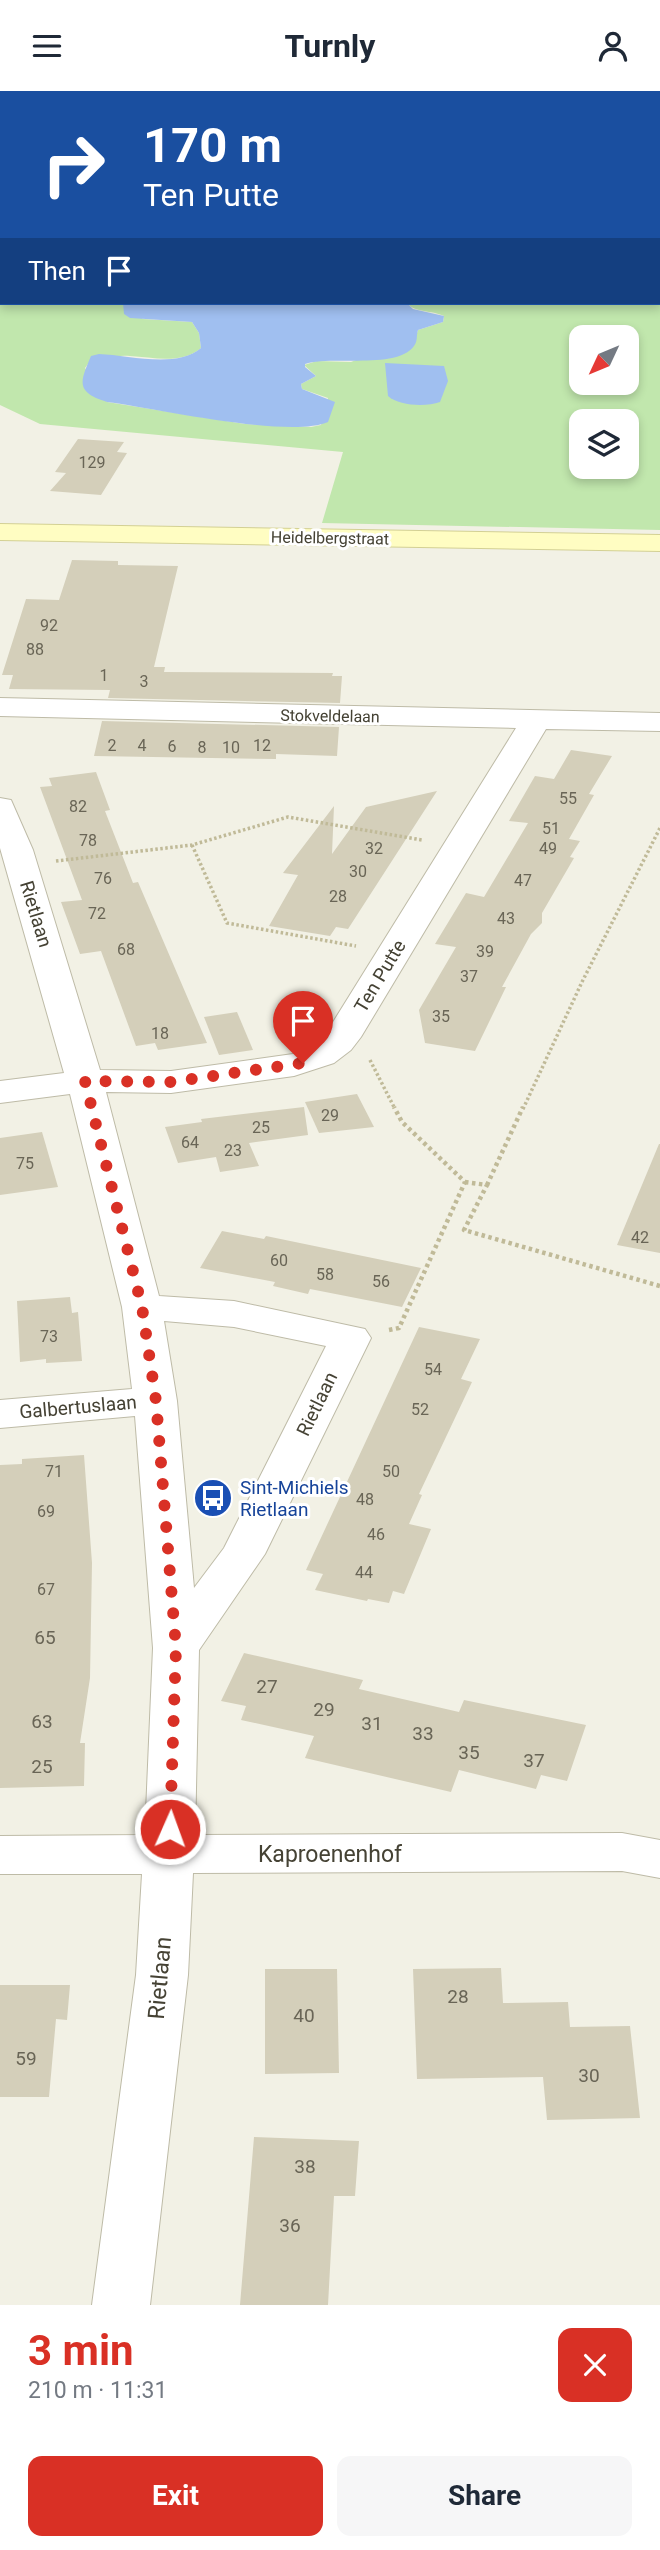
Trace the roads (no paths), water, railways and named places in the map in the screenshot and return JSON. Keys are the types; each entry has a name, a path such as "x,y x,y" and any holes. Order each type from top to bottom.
{"main road":[{"name":"Heidelbergstraat","path":"2,536 660,544"}],"street":[{"name":"Stokveldelaan","path":"0,707 104,712 660,722"},
{"name":"Ten Putte","path":"0,1091 85,1081 171,1082 294,1065 322,1056 343,1037 536,720"},
{"name":"Rietlaan","path":"0,807 13,856 85,1081 142,1307 156,1401 176,1648 169,1854 160,1989 121,2305"},
{"name":"Rietlaan","path":"142,1307 234,1314 350,1338 243,1554 176,1648"},
{"name":"Galbertuslaan","path":"0,1414 156,1401"},
{"name":"Kaproenenhof","path":"0,1855 622,1853 660,1859"}],"water":[{"path":"123,305 409,305 413,309 444,316 443,322 418,330 414,346 393,358 305,364 316,376 301,384 302,389 335,402 328,422 284,427 221,421 107,402 89,394 83,385 83,379 91,356 99,354 166,359 179,358 201,348 199,333 192,322 130,318 124,314"},
{"path":"385,363 444,366 448,381 440,402 413,405 388,396"}],"place":[{"name":"Sint-Michiels Rietlaan","path":"213,1498"}]}
